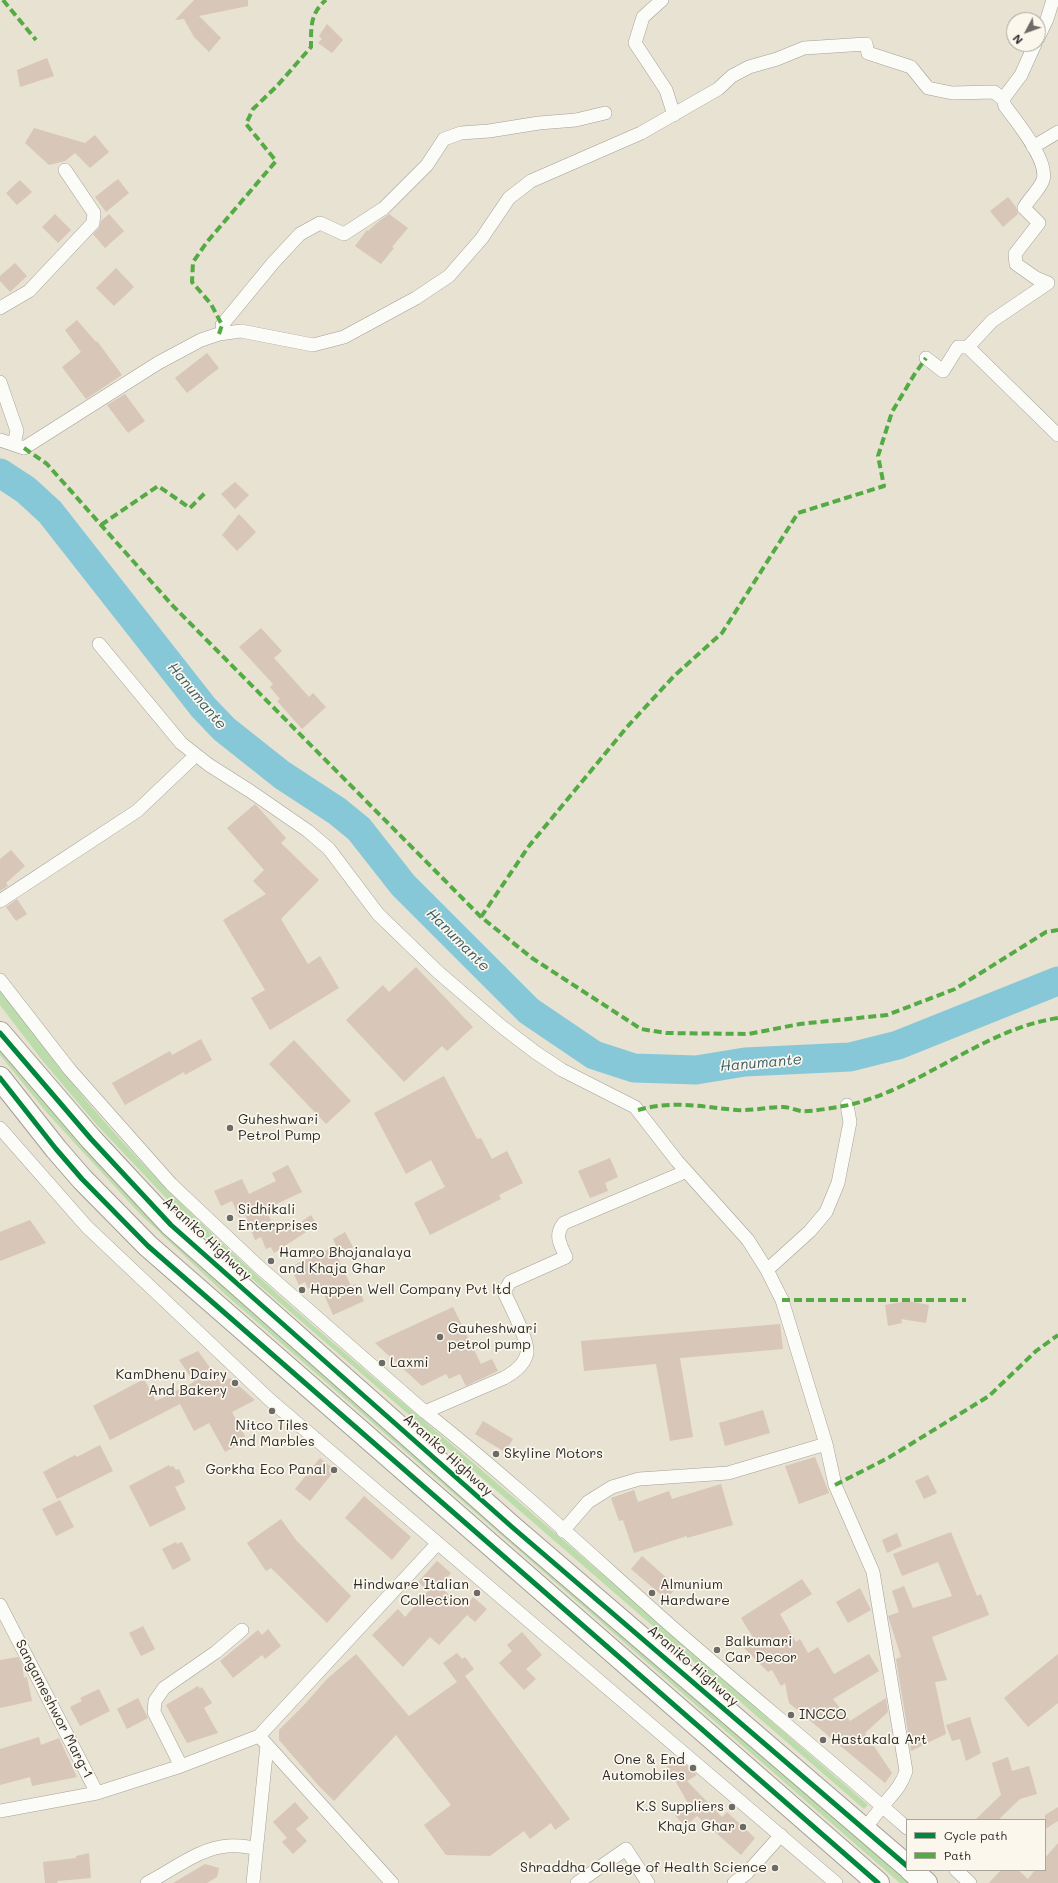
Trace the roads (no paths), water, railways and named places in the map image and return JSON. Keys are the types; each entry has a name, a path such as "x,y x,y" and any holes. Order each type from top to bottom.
{"highway":[{"name":"Araniko Highway","path":"0,1033 91,1139 171,1225 512,1527 906,1865"},
{"path":"0,1078 56,1149 82,1179 148,1246 878,1883"},
{"path":"912,1871 926,1883"}],"street":[{"path":"662,0 643,17 635,43 666,90 674,115"},
{"path":"1046,21 1053,0"},
{"path":"0,440 24,448 158,363 207,338 219,334 241,331 313,345 344,337 416,298 449,276 482,238 509,198 531,180 642,133 718,90 732,76 749,67 776,59 804,48 866,44 868,53 911,67 928,88 952,93 994,92 1003,99 1005,106 1033,147 1042,165 1043,178 1039,188 1028,200 1024,208 1039,223 1015,254 1016,264 1036,278 1053,286"},
{"path":"1003,99 1021,75 1031,52"},
{"path":"222,325 273,263 300,234 320,223 344,234 384,208 428,165 444,138 461,133 576,120 605,113"},
{"path":"1033,147 1058,132"},
{"path":"0,308 29,291 93,223 94,213 65,170"},
{"path":"968,347 992,321 1053,286"},
{"path":"926,358 944,371 958,347 968,347 1058,435"},
{"path":"0,382 17,431 14,444"},
{"path":"99,644 181,743 196,755 308,831 328,849 391,929 438,972 501,1026 562,1070 635,1107 684,1170 748,1240 767,1270 782,1300 826,1444 835,1485 872,1572 906,1771 903,1782 897,1791 882,1806 864,1829"},
{"path":"0,901 136,811 196,755"},
{"path":"0,980 70,1070 171,1184 258,1265 425,1412 563,1530 696,1648 906,1827"},
{"path":"767,1270 810,1231 826,1212 838,1183 850,1122 847,1105"},
{"path":"0,1128 87,1227 270,1400 836,1883"},
{"path":"425,1412 504,1378 515,1371 522,1363 527,1354 527,1344 504,1292 510,1282 566,1257 558,1237 559,1229 564,1223 680,1174 684,1170"},
{"path":"563,1530 588,1502 612,1487 639,1479 728,1474 826,1444"},
{"path":"0,1811 97,1793 263,1741 438,1543"},
{"name":"Sangameshwor Marg-1","path":"0,1605 97,1793"},
{"path":"181,1766 154,1712 154,1701 164,1688 216,1652 242,1630"},
{"path":"255,1882 263,1741"},
{"path":"263,1741 392,1883"},
{"path":"734,1883 747,1873 781,1835"},
{"path":"147,1883 199,1854 214,1848 229,1846 256,1848"},
{"path":"577,1883 626,1849 648,1883"},
{"path":"957,1871 970,1883"}],"waterway":[{"name":"Hanumante","path":"0,473 26,490 50,512 203,707 224,729 282,775 337,811 359,829 403,885 529,1011 594,1055 634,1068 696,1070 745,1062 850,1057 898,1045 1058,981"}],"place":[{"name":"Guheshwari Petrol Pump","path":"230,1128"},
{"name":"Sidhikali Enterprises","path":"230,1218"},
{"name":"Hamro Bhojanalaya and Khaja Ghar","path":"271,1261"},
{"name":"Happen Well Company Pvt ltd","path":"302,1290"},
{"name":"Gauheshwari petrol pump","path":"440,1337"},
{"name":"Laxmi","path":"382,1363"},
{"name":"KamDhenu Dairy And Bakery","path":"235,1383"},
{"name":"Nitco Tiles And Marbles","path":"272,1411"},
{"name":"Skyline Motors","path":"496,1454"},
{"name":"Gorkha Eco Panal","path":"334,1470"},
{"name":"Hindware Italian Collection","path":"477,1593"},
{"name":"Almunium Hardware","path":"652,1593"},
{"name":"Balkumari Car Decor","path":"717,1650"},
{"name":"INCCO","path":"791,1715"},
{"name":"Hastakala Art","path":"823,1740"},
{"name":"One & End Automobiles","path":"693,1768"},
{"name":"K.S Suppliers","path":"732,1807"},
{"name":"Khaja Ghar","path":"743,1827"},
{"name":"Shraddha College of Health Science","path":"775,1868"}]}
